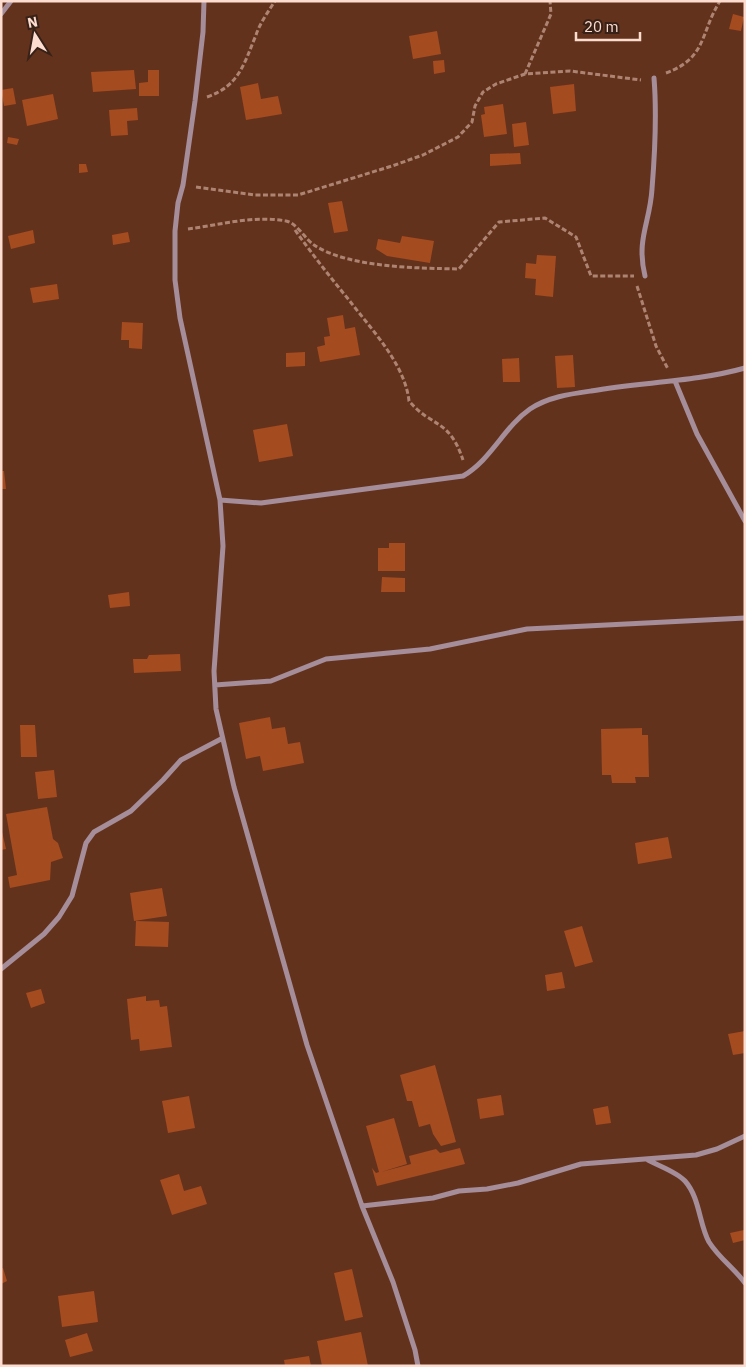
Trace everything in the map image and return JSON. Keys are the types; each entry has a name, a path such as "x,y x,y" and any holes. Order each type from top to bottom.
{"street":[{"path":"1,14 11,1"},
{"path":"204,1 203,32 195,101 175,231 175,280 180,318 220,500 223,546 215,685 216,709 221,739 307,1045 362,1206 393,1282 415,1350 418,1366"},
{"path":"645,276 641,259 642,237 652,191 657,118 654,78"},
{"path":"220,500 261,504 352,490 443,480 467,474 530,409 556,397 674,380 718,376 745,368"},
{"path":"674,380 701,442 745,521"},
{"path":"215,685 271,681 326,659 430,649 527,629 745,618"},
{"path":"1,969 44,934 59,917 72,896 86,843 94,832 131,811 164,780 181,760 221,739"},
{"path":"362,1206 434,1198 459,1191 487,1189 518,1183 581,1164 696,1155 717,1149 745,1136"},
{"path":"648,1160 684,1180 692,1192 708,1240 717,1254 735,1270 745,1283"}],"path":[{"path":"195,101 221,92 235,79 247,59 256,34 275,1"},
{"path":"525,74 551,14 550,1"},
{"path":"183,185 255,195 298,195 423,155 458,137 472,122 475,106 483,92 496,84 525,74 570,71 637,80 654,78 685,66 696,54 720,1"},
{"path":"175,231 264,218 289,221 314,246 346,258 416,268 459,268 499,222 545,218 576,236 591,276 645,276"},
{"path":"289,221 336,284 378,335 404,379 409,401 445,427 452,435 467,474"},
{"path":"634,276 656,346 674,380"}],"building":[{"path":"733,14 744,17 741,31 729,29"},
{"path":"437,31 441,54 413,59 409,36"},
{"path":"444,60 445,72 434,74 433,61"},
{"path":"134,70 136,89 93,92 91,72"},
{"path":"148,70 159,70 159,96 139,96 139,83 148,82"},
{"path":"258,83 261,99 278,96 282,114 246,120 240,87"},
{"path":"574,84 576,111 553,114 550,87"},
{"path":"13,88 16,104 4,106 1,90"},
{"path":"53,94 58,119 27,126 22,100"},
{"path":"503,104 507,134 484,137 481,115 485,114 484,107"},
{"path":"137,108 138,120 127,121 128,135 111,136 109,110"},
{"path":"526,122 529,145 514,147 512,124"},
{"path":"8,137 19,139 17,145 7,143"},
{"path":"520,153 521,164 490,166 490,154"},
{"path":"79,164 86,164 88,172 79,173"},
{"path":"342,201 348,231 334,233 328,203"},
{"path":"33,230 35,243 11,249 8,236"},
{"path":"128,232 130,242 113,245 112,235"},
{"path":"402,236 434,241 430,263 387,256 376,249 378,239 400,243"},
{"path":"537,255 556,256 553,297 535,295 536,279 525,278 526,263 536,264"},
{"path":"57,284 59,299 33,303 30,288"},
{"path":"343,315 345,329 355,327 360,355 320,362 317,347 325,345 324,337 330,336 327,318"},
{"path":"122,322 143,323 142,349 129,348 129,340 121,340"},
{"path":"305,352 305,366 286,367 286,353"},
{"path":"573,355 575,387 557,388 555,356"},
{"path":"519,358 520,382 503,382 502,359"},
{"path":"287,424 293,456 259,462 253,430"},
{"path":"1,471 4,471 6,489 1,489"},
{"path":"389,543 405,543 405,571 378,571 378,548 389,548"},
{"path":"382,577 405,578 405,592 381,592"},
{"path":"129,592 130,606 110,608 108,595"},
{"path":"180,654 181,671 134,673 133,659 147,659 149,655"},
{"path":"270,717 272,729 285,727 288,744 300,742 304,763 263,771 260,756 246,759 239,723"},
{"path":"20,725 35,725 37,757 21,757"},
{"path":"642,728 642,735 648,735 649,777 635,777 636,783 612,783 611,775 602,775 601,729"},
{"path":"54,770 57,797 38,799 35,772"},
{"path":"47,807 53,839 58,843 63,858 51,862 50,880 10,888 8,877 17,875 6,814"},
{"path":"1,827 6,849 1,850"},
{"path":"668,837 672,858 638,864 635,843"},
{"path":"162,888 167,916 134,921 130,893"},
{"path":"136,921 169,922 168,947 135,946"},
{"path":"582,926 593,962 575,967 564,931"},
{"path":"562,972 565,988 547,991 545,975"},
{"path":"41,989 45,1003 31,1008 26,993"},
{"path":"146,996 146,1001 159,1000 160,1007 167,1006 172,1047 140,1051 139,1039 131,1040 127,999"},
{"path":"745,1031 745,1053 733,1055 728,1034"},
{"path":"435,1065 456,1142 441,1146 433,1134 430,1124 419,1127 412,1101 407,1101 400,1075"},
{"path":"501,1095 504,1115 480,1119 477,1099"},
{"path":"189,1096 195,1128 168,1133 162,1101"},
{"path":"608,1106 611,1123 596,1125 593,1109"},
{"path":"394,1118 407,1164 381,1172 411,1164 409,1156 436,1149 440,1153 460,1148 465,1164 377,1186 372,1168 376,1173 379,1172 366,1126"},
{"path":"179,1174 184,1191 201,1186 207,1204 172,1215 160,1180"},
{"path":"744,1230 745,1240 733,1243 730,1233"},
{"path":"3,1268 7,1281 1,1284 1,1269"},
{"path":"352,1269 363,1317 345,1321 334,1273"},
{"path":"94,1291 98,1322 62,1327 58,1296"},
{"path":"361,1332 368,1366 322,1366 317,1341"},
{"path":"87,1333 93,1351 70,1357 65,1340"},
{"path":"309,1356 311,1366 285,1366 284,1360"}]}
